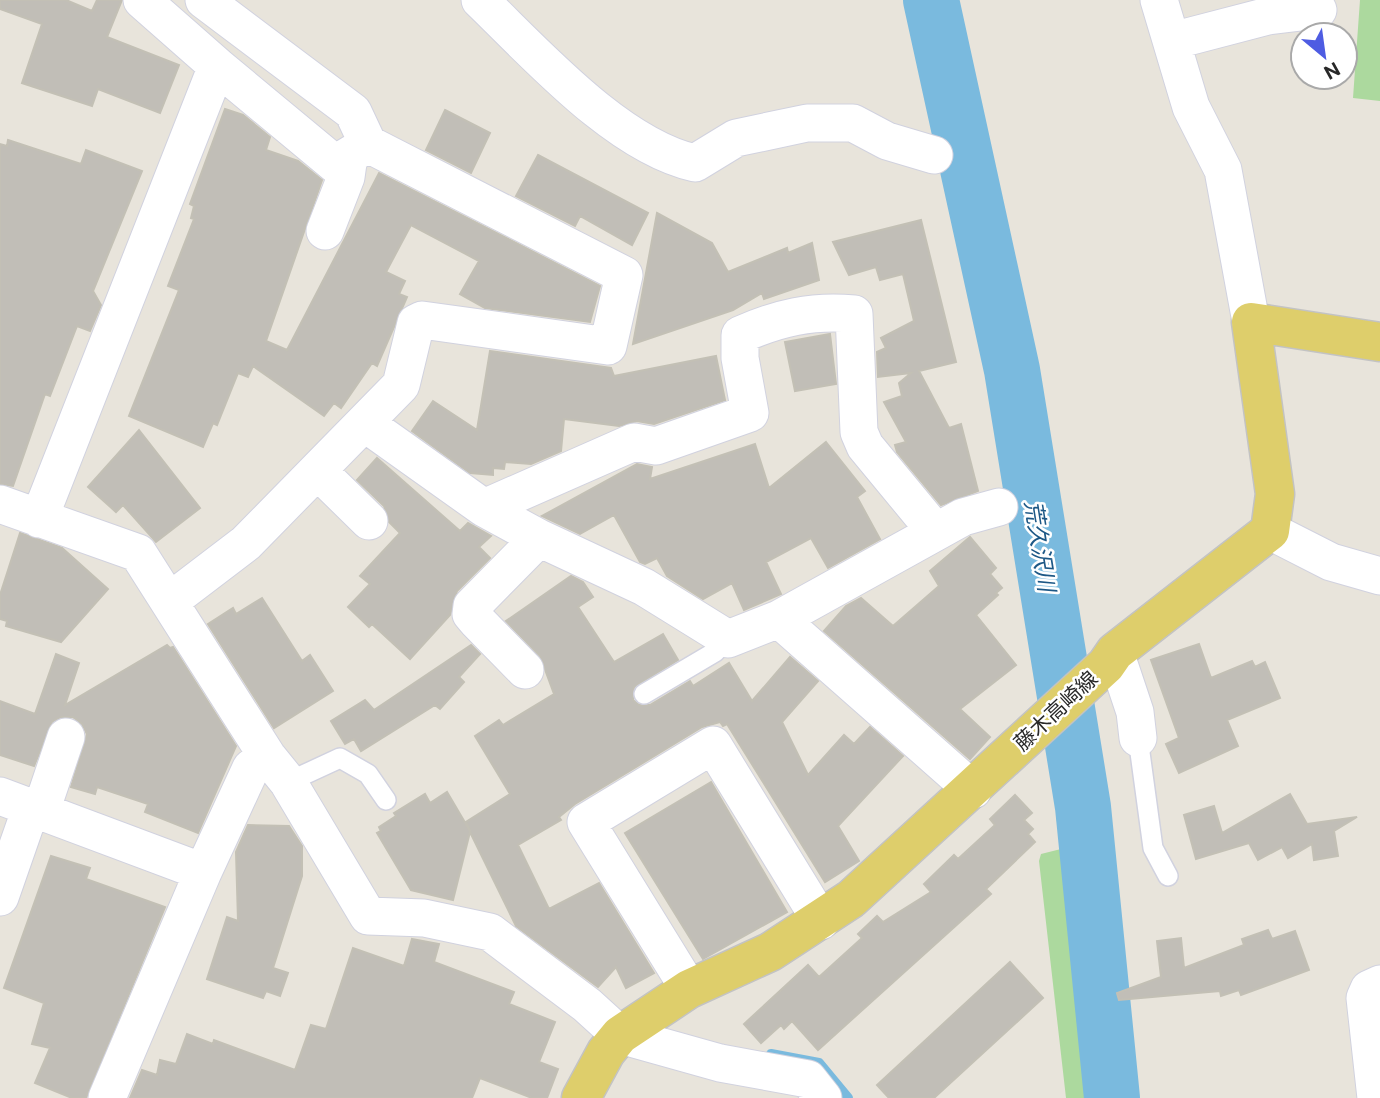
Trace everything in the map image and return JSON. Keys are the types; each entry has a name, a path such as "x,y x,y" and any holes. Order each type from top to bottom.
{"main road":[{"path":"1270,531 1275,494 1251,322 1380,342"},
{"name":"藤木高崎線","path":"581,1098 606,1052 620,1035 689,989 770,952 851,899 973,790 1111,659 1270,531"}],"street":[{"path":"142,0 335,164 359,150"},
{"path":"204,0 353,112 359,150 325,231"},
{"path":"481,0 617,126 682,160 695,163 736,138 807,123 853,123 887,141 934,155"},
{"path":"1159,0 1191,107 1223,170 1251,322"},
{"path":"1172,41 1268,16 1318,10"},
{"path":"39,519 217,66"},
{"path":"170,600 246,543 366,424 401,385 416,323 422,320 608,346 624,275 359,150"},
{"path":"484,508 634,442 656,446 750,413 740,358 740,335 794,315 824,311 854,314 859,432 865,446 936,532"},
{"path":"366,424 484,508 539,538 644,587 728,639 779,620 963,517 999,508"},
{"path":"318,471 369,521"},
{"path":"0,504 138,553 278,769 368,916 424,918 482,929 498,935 600,1015 620,1035 720,1063 808,1079 823,1098"},
{"path":"1270,531 1331,562 1380,576"},
{"path":"525,670 471,614 472,606 539,538"},
{"path":"779,620 973,790"},
{"path":"1111,659 1135,712 1138,738"},
{"path":"0,897 24,805 66,737"},
{"path":"689,989 586,822 713,745 821,921"},
{"path":"107,1098 203,872 251,768 278,769"},
{"path":"24,805 203,872"},
{"path":"1376,1098 1365,998 1369,989 1380,984"}],"lane":[{"path":"644,694 715,652 728,639"},
{"path":"1138,738 1153,849 1168,876"},
{"path":"278,769 340,758 368,774 386,800"}],"green space":[{"path":"1360,0 1380,0 1380,101 1353,98 1354,91 1359,91"},
{"path":"1062,814 1091,1098 1066,1098 1039,861 1041,854 1061,849 1056,815"}],"building":[{"path":"0,0 66,0 92,11 97,0 122,0 107,37 179,65 160,113 98,89 92,106 22,83 42,24 0,9"},
{"path":"225,109 243,115 270,137 266,150 298,161 322,180 266,341 287,350 379,173 600,286 590,322 485,308 460,294 479,261 411,225 386,272 405,281 399,294 407,297 377,366 372,363 341,408 334,403 324,416 253,366 248,377 238,373 217,425 213,423 203,447 129,416 179,290 168,286 194,219 191,218 194,206 190,204"},
{"path":"445,110 490,133 471,173 426,150"},
{"path":"8,140 81,164 86,150 142,171 93,291 101,305 90,331 77,326 50,396 45,394 13,486 0,484 0,144 7,146"},
{"path":"538,155 648,213 632,245 580,216 575,226 516,196"},
{"path":"657,213 712,243 728,272 787,248 788,253 812,243 819,280 764,299 762,293 733,310 633,344"},
{"path":"921,220 956,362 919,371 949,428 961,424 978,491 941,505 897,452 895,445 906,442 884,402 902,396 899,383 911,373 878,377 877,352 886,348 881,338 914,321 903,274 880,280 876,267 849,275 833,242"},
{"path":"830,334 836,384 795,391 785,342"},
{"path":"490,351 611,368 614,376 716,356 725,400 654,424 637,421 619,426 564,419 561,451 531,464 505,462 504,469 493,468 493,475 470,473 412,431 433,401 477,430"},
{"path":"139,430 200,508 156,542 123,505 116,512 88,487"},
{"path":"826,442 865,491 857,497 880,539 828,568 811,538 766,562 781,594 744,610 732,583 703,599 667,576 657,558 645,564 640,562 614,515 580,534 542,516 637,464 652,467 650,479 755,444 769,488"},
{"path":"377,458 460,531 468,523 491,536 479,547 490,558 457,591 450,615 410,659 372,624 369,627 348,607 370,584 360,576 400,533 389,522 384,506 357,480"},
{"path":"20,533 62,548 108,589 61,642 6,626 7,621 0,619 0,595"},
{"path":"970,537 996,568 990,574 1002,588 976,615 1016,665 960,709 990,737 970,759 824,631 846,606 861,598 893,626 939,586 930,571"},
{"path":"571,576 583,582 593,597 578,607 614,662 663,634 678,660 634,687 633,700 639,705 650,705 690,681 693,686 729,663 752,701 790,657 818,681 782,722 808,775 844,735 854,744 870,727 903,756 838,826 859,861 825,882 727,724 723,726 720,722 702,727 575,804 559,817 561,820 518,845 549,909 599,883 654,973 626,988 616,967 598,987 516,926 470,832 453,900 411,890 377,833 381,831 379,827 396,816 394,813 425,794 430,803 447,792 470,831 466,822 510,794 475,736 499,720 503,725 554,694 540,656 506,621"},
{"path":"262,598 302,661 310,655 333,691 274,728 208,624 233,608 236,614"},
{"path":"1199,644 1211,678 1252,661 1255,667 1265,662 1280,698 1227,720 1238,746 1179,773 1166,744 1179,738 1151,660"},
{"path":"167,645 173,647 236,746 198,833 145,812 148,804 97,787 95,794 71,787 87,734 82,724 73,717 61,717 52,722 34,766 0,755 0,701 35,714 56,654 79,663 65,705"},
{"path":"471,645 480,654 459,677 464,682 440,709 435,705 361,751 354,739 345,744 331,721 365,700 374,710"},
{"path":"711,782 787,912 703,959 625,833"},
{"path":"1290,794 1307,824 1357,817 1334,831 1338,856 1314,860 1312,844 1288,858 1282,847 1258,860 1249,843 1196,859 1184,815 1214,806 1222,833"},
{"path":"1015,795 1032,813 1024,820 1033,829 1028,834 1035,842 986,889 991,894 818,1050 792,1021 784,1029 781,1025 761,1043 744,1024 808,965 819,977 862,938 858,934 877,916 883,922 931,892 924,884 954,855 958,859 995,825 990,819"},
{"path":"248,825 289,826 302,846 302,876 273,968 288,973 280,996 266,991 263,998 207,979 227,917 238,921 236,852"},
{"path":"51,856 90,868 86,879 165,907 86,1098 72,1098 35,1083 50,1048 32,1044 44,1003 4,988"},
{"path":"1268,930 1272,939 1295,931 1309,970 1241,995 1239,990 1221,996 1220,991 1119,1000 1117,993 1161,977 1157,941 1181,938 1184,968 1244,945 1242,939"},
{"path":"412,939 439,944 434,962 514,992 509,1004 555,1022 539,1062 558,1069 547,1098 532,1098 480,1078 472,1098 130,1098 142,1070 157,1075 160,1060 176,1064 187,1034 213,1044 214,1040 295,1070 311,1025 326,1029 353,948 404,966"},
{"path":"1010,962 1043,998 934,1098 889,1098 877,1085"}],"waterway":[{"name":"荒久沢川","path":"931,0 1012,370 1083,807 1112,1098"},
{"path":"771,1054 819,1063 848,1098"}]}
